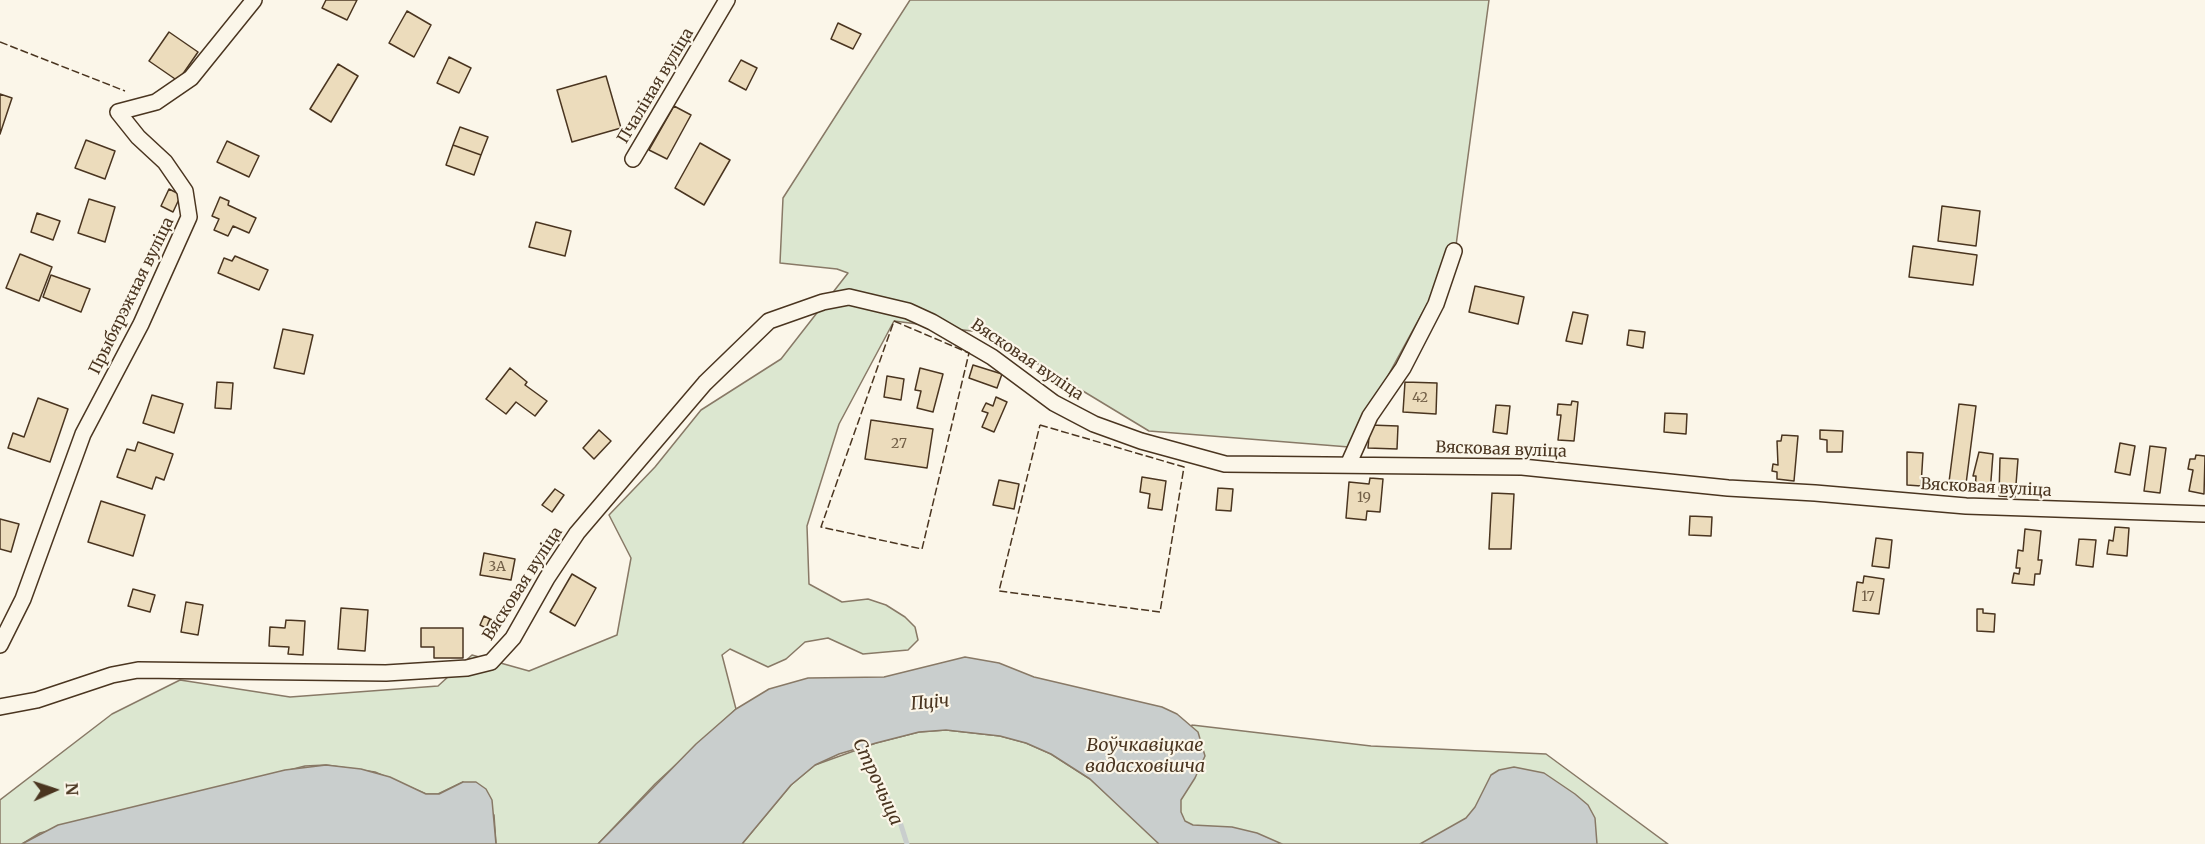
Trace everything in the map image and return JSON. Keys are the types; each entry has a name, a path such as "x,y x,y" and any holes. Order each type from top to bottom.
{"street":[{"name":"Прыбярэжная вуліца","path":"0,645 23,599 82,434 141,324 189,217 185,191 165,162 138,137 118,112 156,102 191,78 254,0"},
{"name":"Пчаліная вуліца","path":"633,159 727,0"},
{"path":"1348,465 1370,416 1403,368 1436,304 1454,251"},
{"name":"Вясковая вуліца","path":"0,707 37,700 103,677 138,670 387,673 467,668 491,662 513,638 547,578 577,533 705,383 769,321 823,302 849,297 908,311 932,322 984,352 1074,414 1141,441 1225,464 1522,467 1728,488 1966,506 2205,514"}],"green space":[{"path":"910,0 1489,0 1455,253 1349,447 1149,431 987,333 894,321 839,424 807,526 809,584 842,602 868,599 886,605 905,617 915,627 918,640 908,650 863,654 828,638 805,642 786,659 768,667 730,649 722,655 736,709 655,784 598,844 496,844 494,815 463,782 438,794 426,794 375,772 326,765 305,766 40,833 22,844 0,844 0,800 112,714 180,680 290,697 438,686 472,655 529,671 617,635 631,558 609,515 655,467 701,410 781,359 848,273 837,269 780,263 783,198"},
{"path":"1192,725 1371,746 1546,754 1668,844 742,844 791,785 815,765 876,743 919,732 946,730 1000,736 1026,743 1051,754 1090,779 1142,826"}],"water":[{"name":"Воўчкавіцкае вадасховішча","path":"965,657 999,663 1034,677 1162,707 1177,714 1198,732 1205,756 1181,800 1181,812 1185,821 1193,825 1232,827 1257,833 1282,844 1159,844 1090,779 1051,754 1026,743 1000,736 946,730 919,732 876,743 839,754 815,765 791,785 742,844 598,844 696,744 736,709 769,689 808,678 884,677"},
{"path":"326,765 361,769 390,777 426,794 439,794 463,782 476,782 486,789 492,800 496,844 22,844 58,825 285,770"},
{"path":"1514,767 1544,773 1588,805 1595,818 1597,844 1420,844 1466,818 1475,807 1491,775 1499,770"}],"building":[{"path":"326,0 357,0 347,20 322,8"},
{"path":"407,11 431,25 414,57 389,43"},
{"path":"838,23 861,34 853,49 831,39"},
{"path":"169,32 198,52 178,81 149,61"},
{"path":"449,57 471,68 459,93 437,83"},
{"path":"741,60 757,68 746,90 729,81"},
{"path":"338,64 358,76 331,122 310,109"},
{"path":"606,76 621,128 572,142 557,90"},
{"path":"0,94 12,98 0,134"},
{"path":"674,106 691,115 667,159 649,150"},
{"path":"460,127 488,137 481,155 453,145"},
{"path":"86,140 115,151 105,179 75,168"},
{"path":"227,141 259,156 249,177 217,162"},
{"path":"700,143 730,160 704,205 675,188"},
{"path":"453,145 481,155 474,175 446,165"},
{"path":"169,189 181,195 173,212 161,206"},
{"path":"220,197 229,201 228,205 256,218 249,233 233,226 228,236 214,230 219,219 212,216"},
{"path":"89,199 115,207 105,242 78,233"},
{"path":"1942,206 1980,211 1976,246 1938,241"},
{"path":"37,213 60,221 53,240 31,232"},
{"path":"536,222 571,231 565,256 529,247"},
{"path":"1913,246 1977,255 1973,285 1909,277"},
{"path":"20,254 52,267 39,301 6,288"},
{"path":"235,256 268,270 259,290 218,273 224,258 232,261"},
{"path":"51,275 90,289 81,312 43,297"},
{"path":"1475,286 1524,297 1518,324 1469,312"},
{"path":"1573,312 1588,315 1582,344 1566,341"},
{"path":"283,329 313,335 304,374 274,368"},
{"path":"1629,330 1645,332 1643,348 1627,345"},
{"path":"973,365 1002,374 997,388 969,378"},
{"path":"510,368 527,382 525,385 547,401 535,416 516,402 506,414 486,399"},
{"path":"920,368 943,374 933,412 917,408 921,391 915,390"},
{"path":"887,376 904,379 901,400 884,397"},
{"path":"217,382 233,383 231,409 215,408"},
{"path":"1405,382 1437,383 1436,414 1403,412"},
{"path":"152,395 183,404 174,433 143,423"},
{"path":"996,397 1007,402 994,432 982,427 988,413 982,411 986,403 993,406"},
{"path":"38,398 68,409 50,462 8,448 13,433 24,437"},
{"path":"1572,401 1578,402 1574,441 1558,440 1561,415 1557,415 1558,404 1571,405"},
{"path":"1959,404 1976,406 1966,484 1949,482"},
{"path":"1496,405 1510,406 1507,434 1493,432"},
{"path":"1665,413 1687,414 1686,434 1664,432"},
{"path":"871,420 933,429 927,468 865,459"},
{"path":"1370,425 1398,426 1397,449 1368,448"},
{"path":"599,430 611,441 594,459 583,448"},
{"path":"1820,430 1843,431 1842,452 1827,452 1827,440 1820,439"},
{"path":"1782,435 1798,436 1794,481 1777,479 1777,472 1772,471 1773,464 1778,465 1777,441 1781,441"},
{"path":"138,442 173,454 164,480 156,477 152,489 117,477 127,449 135,451"},
{"path":"2120,443 2135,446 2130,475 2115,472"},
{"path":"2150,446 2166,448 2160,493 2144,491"},
{"path":"1907,452 1923,453 1921,486 1907,485"},
{"path":"1979,452 1993,454 1990,493 1975,492 1976,476 1973,476"},
{"path":"2196,455 2205,456 2204,494 2189,491 2193,470 2188,469 2190,459 2195,459"},
{"path":"2000,458 2018,459 2015,497 1999,496"},
{"path":"1142,477 1166,481 1162,510 1148,508 1150,494 1140,492"},
{"path":"1370,478 1383,479 1380,512 1367,511 1366,520 1346,518 1349,482 1369,484"},
{"path":"999,480 1019,484 1014,509 993,505"},
{"path":"1218,488 1233,489 1231,511 1216,510"},
{"path":"555,489 564,495 552,512 542,505"},
{"path":"1492,493 1514,494 1511,549 1489,549"},
{"path":"101,501 145,515 133,556 88,542"},
{"path":"1690,516 1712,517 1711,536 1689,535"},
{"path":"0,519 19,524 11,552 0,549"},
{"path":"2115,527 2129,528 2127,556 2107,554 2109,540 2113,541"},
{"path":"2025,529 2041,531 2038,560 2042,560 2040,574 2035,574 2034,585 2012,583 2014,573 2019,574 2020,568 2016,568 2018,550 2023,551"},
{"path":"1876,538 1892,540 1889,568 1872,566"},
{"path":"2079,539 2096,540 2093,567 2076,565"},
{"path":"484,553 515,559 511,580 480,575"},
{"path":"572,574 596,588 575,626 550,612"},
{"path":"1864,576 1884,579 1879,614 1853,611 1857,582 1863,583"},
{"path":"133,589 155,595 150,612 128,606"},
{"path":"186,602 203,605 198,635 181,632"},
{"path":"341,608 368,610 365,651 338,649"},
{"path":"1977,609 1983,609 1983,613 1995,614 1994,632 1977,631"},
{"path":"484,616 490,619 486,628 480,625"},
{"path":"490,619 500,623 496,632 486,628"},
{"path":"286,620 305,621 303,655 288,654 289,647 269,646 270,627 285,628"},
{"path":"421,628 463,628 463,658 434,658 434,647 421,647"}],"waterway":[{"name":"Строчыца","path":"860,742 901,825 907,844"}],"fence":[{"path":"0,42 125,91"},
{"path":"894,321 969,353 922,549 821,527 894,321"},
{"path":"1040,425 1184,467 1160,612 999,591 1040,425"}],"water label":[{"name":"Пціч","path":"930,703"}]}
